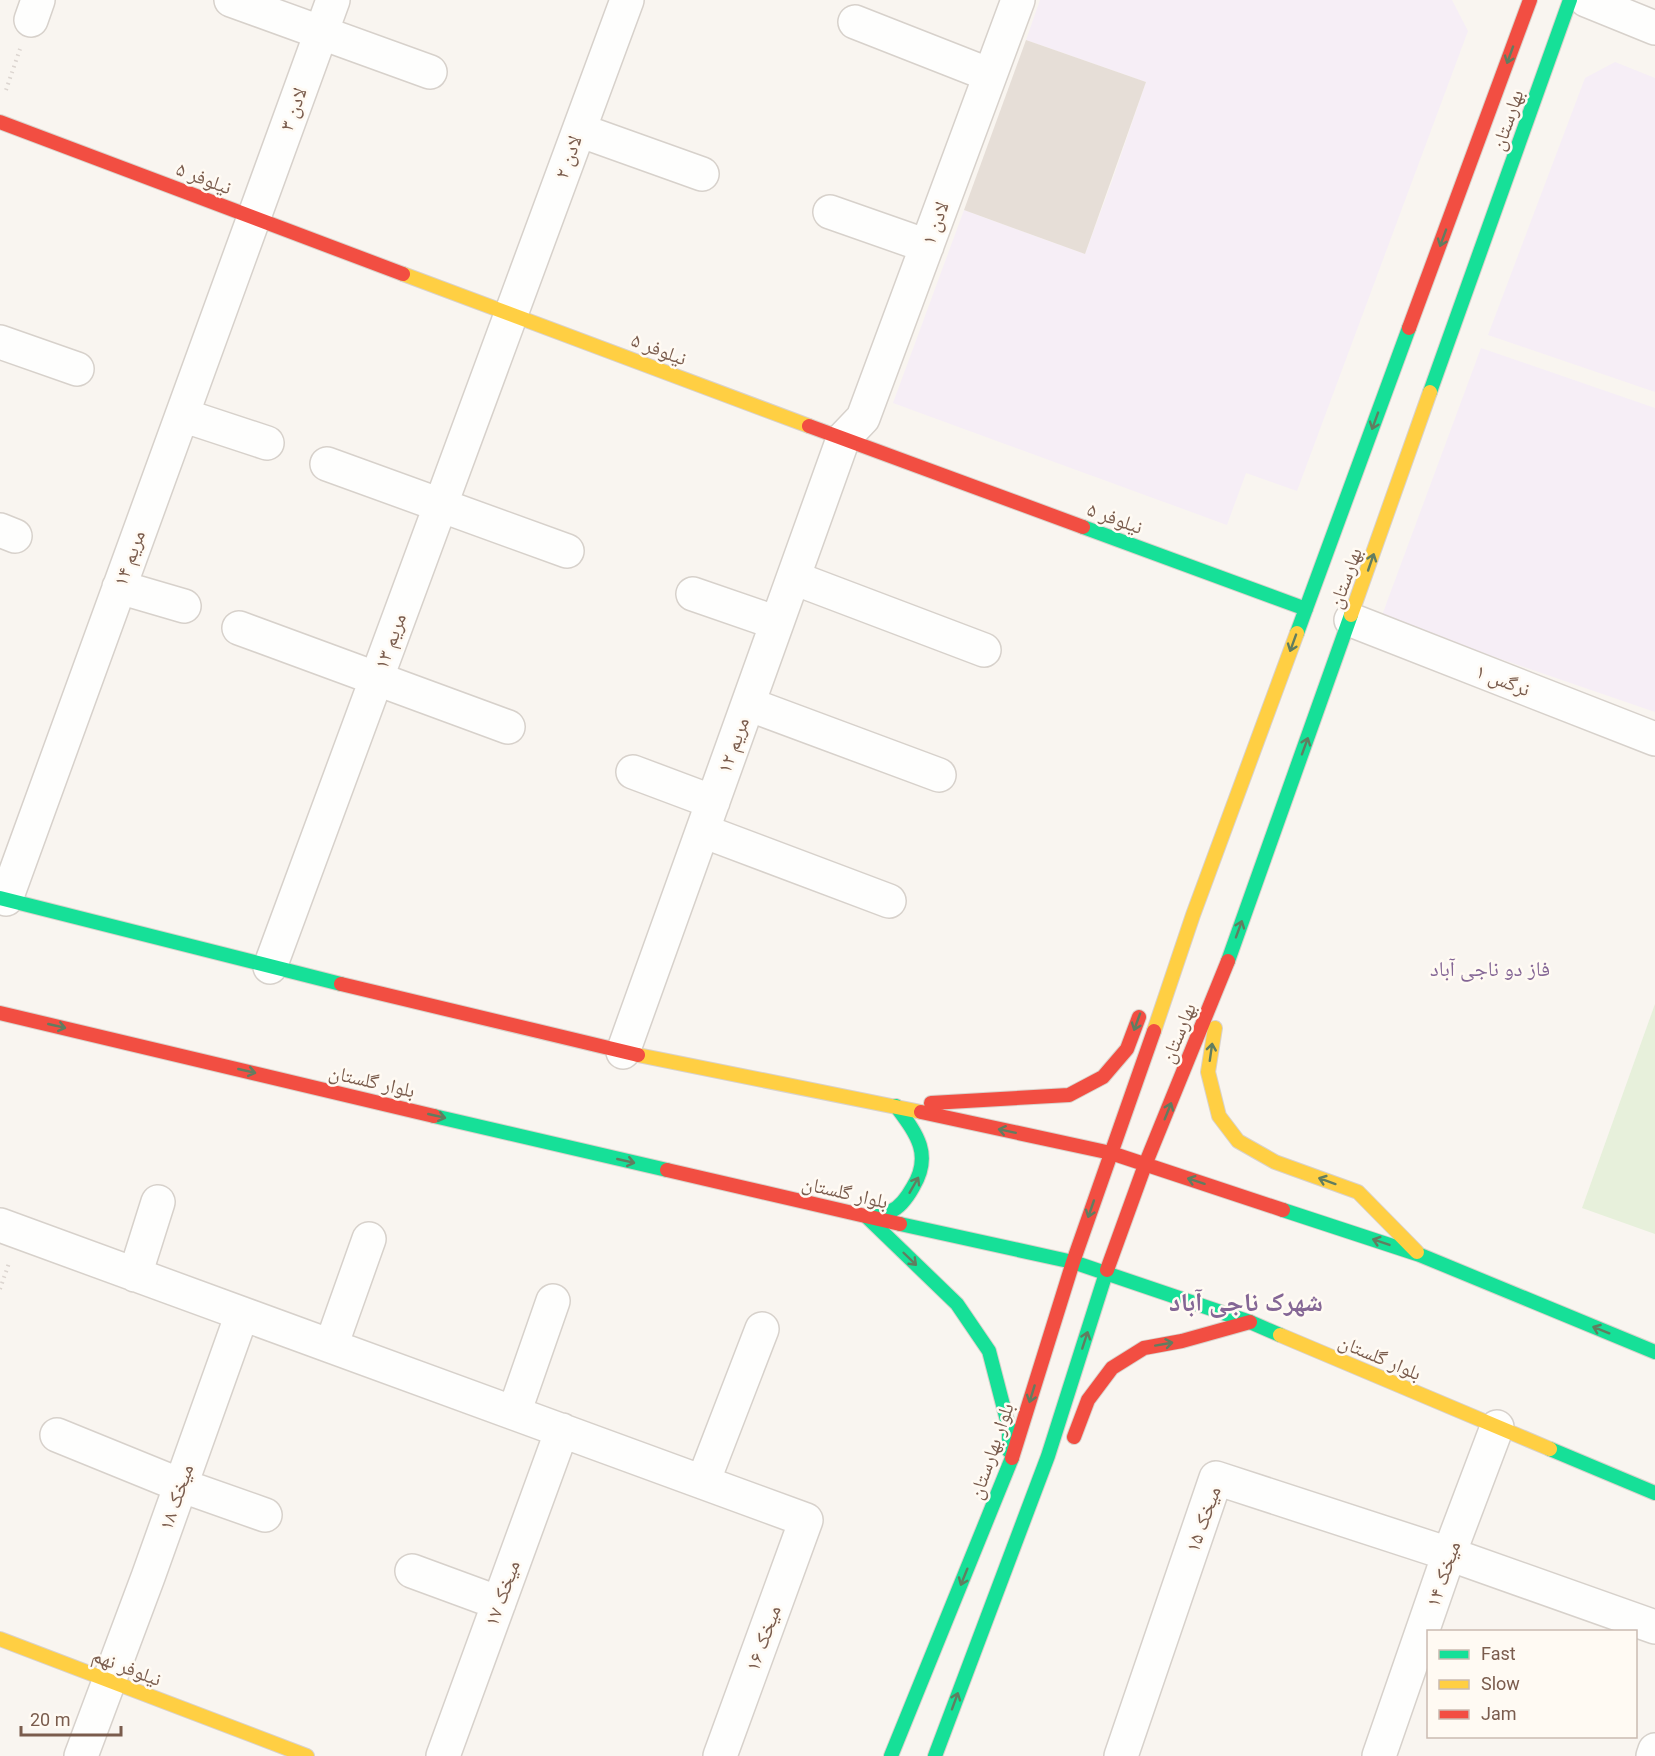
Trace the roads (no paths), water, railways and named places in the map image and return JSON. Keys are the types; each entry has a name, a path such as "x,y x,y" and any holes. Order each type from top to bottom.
{"main road":[{"name":"بهارستان","path":"1111,1153 1193,915 1530,0"},
{"name":"بهارستان","path":"1145,1165 1222,978 1351,621 1570,0"},
{"name":"نیلوفر ۵","path":"0,122 843,439 1306,609"},
{"path":"3,898 270,967 623,1052 896,1106 1111,1153 1420,1255 1655,1352"},
{"path":"1155,982 1193,915"},
{"path":"1222,978 1208,1072 1219,1116 1238,1141 1275,1162 1358,1192 1420,1255"},
{"path":"896,1106 1069,1095 1103,1077 1127,1049 1144,1001"},
{"name":"بلوار گلستان","path":"0,1013 868,1218 1073,1262 1250,1322 1655,1492"},
{"path":"896,1106 915,1132 923,1154 921,1173 912,1190 895,1209 868,1218 957,1304 989,1351 1009,1428 1009,1467"},
{"name":"بلوار بهارستان","path":"891,1756 1009,1467 1073,1262 1111,1153"},
{"path":"935,1756 1048,1456 1106,1274 1145,1165"},
{"path":"1069,1451 1088,1400 1112,1368 1144,1348 1182,1341 1250,1322"},
{"path":"1027,1509 1050,1489"},
{"name":"نیلوفر نهم","path":"0,1639 307,1756"}],"street":[{"path":"231,0 430,72"},
{"name":"لادن ۳","path":"253,217 333,0"},
{"name":"لادن ۲","path":"510,314 627,0"},
{"name":"لادن ۱","path":"843,439 864,418 1017,0"},
{"path":"1586,0 1655,27"},
{"path":"855,22 990,75"},
{"path":"579,130 702,174"},
{"path":"830,212 927,246"},
{"name":"مریم ۱۴","path":"3,898 119,588 253,217"},
{"name":"مریم ۱۳","path":"270,967 510,314"},
{"path":"0,342 77,369"},
{"path":"182,415 267,443"},
{"name":"مریم ۱۲","path":"623,1052 843,439"},
{"path":"327,464 567,551"},
{"path":"794,578 984,650"},
{"path":"119,588 184,606"},
{"path":"693,594 777,623"},
{"name":"نرگس ۱","path":"1351,621 1655,739"},
{"path":"240,628 508,727"},
{"path":"748,704 939,775"},
{"path":"633,772 708,817 890,901"},
{"path":"135,1275 158,1202"},
{"path":"0,1225 703,1482 762,1329"},
{"path":"331,1346 369,1239"},
{"path":"514,1413 553,1301"},
{"name":"میخک ۱۸","path":"81,1756 242,1314"},
{"name":"میخک ۱۴","path":"1379,1756 1449,1554 1497,1427"},
{"name":"میخک ۱۷","path":"443,1756 562,1430"},
{"path":"57,1435 180,1485 265,1515"},
{"name":"میخک ۱۵","path":"1121,1756 1216,1478 1449,1554"},
{"name":"میخک ۱۶","path":"703,1482 806,1520 720,1756"},
{"path":"1449,1554 1655,1628"},
{"path":"412,1571 499,1603"},
{"path":"1653,1756 1655,1750"}],"district":[{"name":"فاز دو ناجی آباد","path":"1490,969"},
{"name":"شهرک ناجی آباد","path":"1246,1302"}]}
